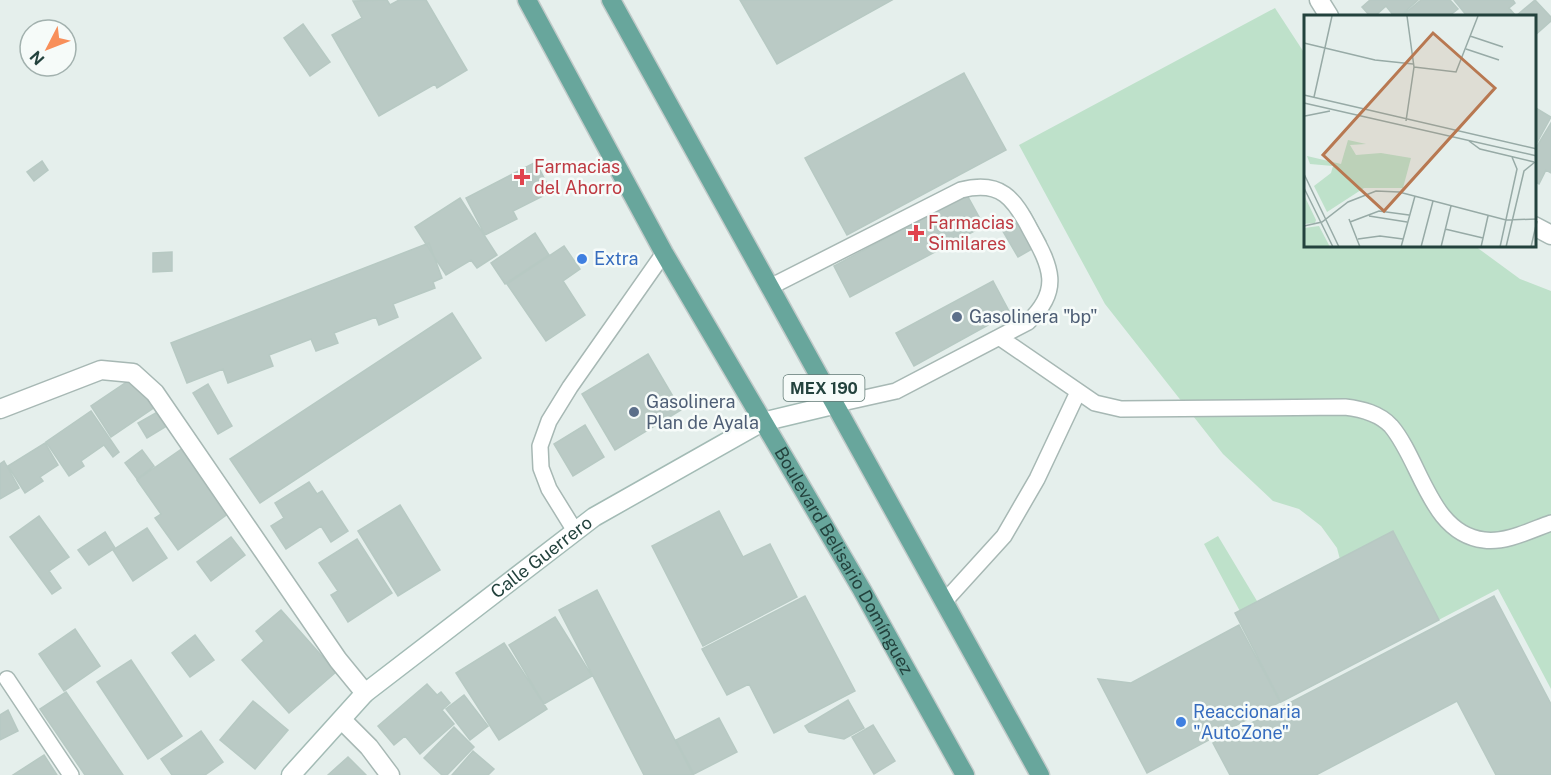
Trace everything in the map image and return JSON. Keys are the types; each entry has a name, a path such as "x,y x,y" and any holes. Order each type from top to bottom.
{"main road":[{"name":"Boulevard Belisario Domínguez","path":"527,0 664,253 862,590 965,775"},
{"name":"MEX 190","path":"612,0 833,405 1040,775"},
{"path":"1319,0 1328,15"},
{"path":"1536,227 1551,235"},
{"path":"0,409 101,370 133,373 155,393 338,660 365,693"},
{"name":"Calle Guerrero","path":"291,775 365,693 594,517 762,422 833,405"},
{"path":"342,720 369,747 390,775"}],"lane":[{"path":"770,287 961,190 976,186 992,188 1006,194 1017,205 1048,263 1051,279 1048,296 1040,310 1028,322 896,390 833,405"},
{"path":"575,531 549,489 541,468 540,446 549,422 570,387 664,253"},
{"path":"999,337 1095,403 1121,409 1345,407 1373,413 1391,427 1444,517 1470,537 1486,540 1500,539 1551,523"},
{"path":"944,602 1010,527 1078,392"},
{"path":"7,679 71,775"}],"green space":[{"path":"1275,8 1304,52 1304,248 1478,248 1520,279 1551,291 1551,689 1498,589 1287,699 1204,544 1218,536 1272,626 1344,575 1337,548 1321,526 1299,509 1273,501 1223,454 1105,304 1019,145"}],"building":[{"path":"387,0 390,5 399,0 426,0 467,70 437,88 435,84 379,116 332,35 362,18 353,1"},
{"path":"740,0 892,0 777,64"},
{"path":"1370,0 1418,0 1401,15 1393,15 1386,6 1376,15 1369,15 1362,7"},
{"path":"1421,0 1450,0 1458,9 1450,15 1403,15"},
{"path":"1454,0 1513,0 1515,3 1509,8 1515,15 1466,15"},
{"path":"1535,0 1551,17 1551,21 1536,34 1536,15 1517,15"},
{"path":"303,24 330,62 310,76 284,38"},
{"path":"964,73 1006,150 847,235 805,158"},
{"path":"1536,108 1551,117 1536,144"},
{"path":"1551,123 1551,173 1546,170 1539,184 1536,182 1536,148"},
{"path":"42,161 48,170 34,181 27,172"},
{"path":"536,162 551,192 513,211 517,219 485,235 466,198"},
{"path":"967,195 984,226 850,297 834,266"},
{"path":"460,198 497,255 477,268 471,260 446,275 415,227"},
{"path":"1030,212 1046,241 1018,257 1001,228"},
{"path":"535,233 549,255 505,284 491,263"},
{"path":"429,243 442,278 433,282 435,288 393,304 398,317 379,325 376,317 334,333 338,343 316,351 311,339 269,355 273,366 228,383 223,369 187,383 171,343"},
{"path":"564,246 580,269 563,281 585,315 546,341 507,284"},
{"path":"172,252 172,271 153,272 153,253"},
{"path":"993,281 1010,313 914,366 896,333"},
{"path":"452,313 481,358 260,503 230,459"},
{"path":"648,354 681,410 615,450 582,394"},
{"path":"134,377 155,407 111,437 91,406"},
{"path":"208,384 232,426 218,434 193,393"},
{"path":"161,410 170,424 147,438 138,423"},
{"path":"91,411 119,452 113,457 104,445 81,461 84,466 69,476 46,442"},
{"path":"585,425 604,457 573,476 554,444"},
{"path":"45,443 58,465 40,477 43,481 25,493 8,466"},
{"path":"183,448 229,513 178,550 155,518 161,514 137,480"},
{"path":"142,450 154,466 137,479 125,463"},
{"path":"4,461 19,488 0,499 0,464"},
{"path":"309,482 317,494 322,491 348,531 331,542 321,526 286,549 271,526 284,518 275,503"},
{"path":"400,505 440,570 398,596 358,531"},
{"path":"719,511 743,557 770,544 797,597 703,646 652,546"},
{"path":"39,516 69,557 49,571 61,588 52,594 10,537"},
{"path":"147,528 167,558 133,581 113,550"},
{"path":"1393,531 1439,620 1281,702 1235,613"},
{"path":"105,532 115,548 89,565 78,550"},
{"path":"231,537 245,555 211,581 197,562"},
{"path":"357,539 392,593 348,622 331,595 338,591 319,563"},
{"path":"597,590 693,775 644,775 559,610"},
{"path":"805,596 855,691 774,733 749,684 727,695 702,649"},
{"path":"1494,596 1551,704 1551,775 1496,775 1457,701 1316,775 1230,775 1213,743"},
{"path":"281,610 336,672 289,713 242,660 264,641 256,631"},
{"path":"555,617 592,676 544,704 509,645"},
{"path":"1239,625 1280,702 1147,773 1098,679 1131,683"},
{"path":"75,629 100,666 64,691 39,654"},
{"path":"195,635 214,660 190,677 172,653"},
{"path":"504,643 547,709 499,740 456,673"},
{"path":"131,660 182,736 148,759 97,682"},
{"path":"427,684 437,695 441,692 450,703 442,710 454,724 420,754 405,736 394,745 378,726"},
{"path":"66,692 123,775 85,775 40,709"},
{"path":"464,695 488,726 470,740 446,709"},
{"path":"848,700 864,728 844,739 809,732 805,726"},
{"path":"253,701 288,730 255,769 220,740"},
{"path":"8,710 18,731 0,740 0,715"},
{"path":"719,718 737,752 694,774 676,740"},
{"path":"873,725 895,761 874,774 852,737"},
{"path":"454,727 474,747 447,775 442,775 424,758"},
{"path":"201,731 223,762 205,775 172,775 161,759"},
{"path":"473,751 494,769 488,775 452,775"},
{"path":"44,755 57,775 13,775"},
{"path":"348,757 366,775 328,775"}],"place":[{"name":"Farmacias del Ahorro","path":"522,177"},
{"name":"Farmacias Similares","path":"916,233"},
{"name":"Extra","path":"582,259"},
{"name":"Gasolinera \"bp\"","path":"957,317"},
{"name":"Gasolinera Plan de Ayala","path":"634,412"},
{"name":"Reaccionaria \"AutoZone\"","path":"1181,722"}]}
